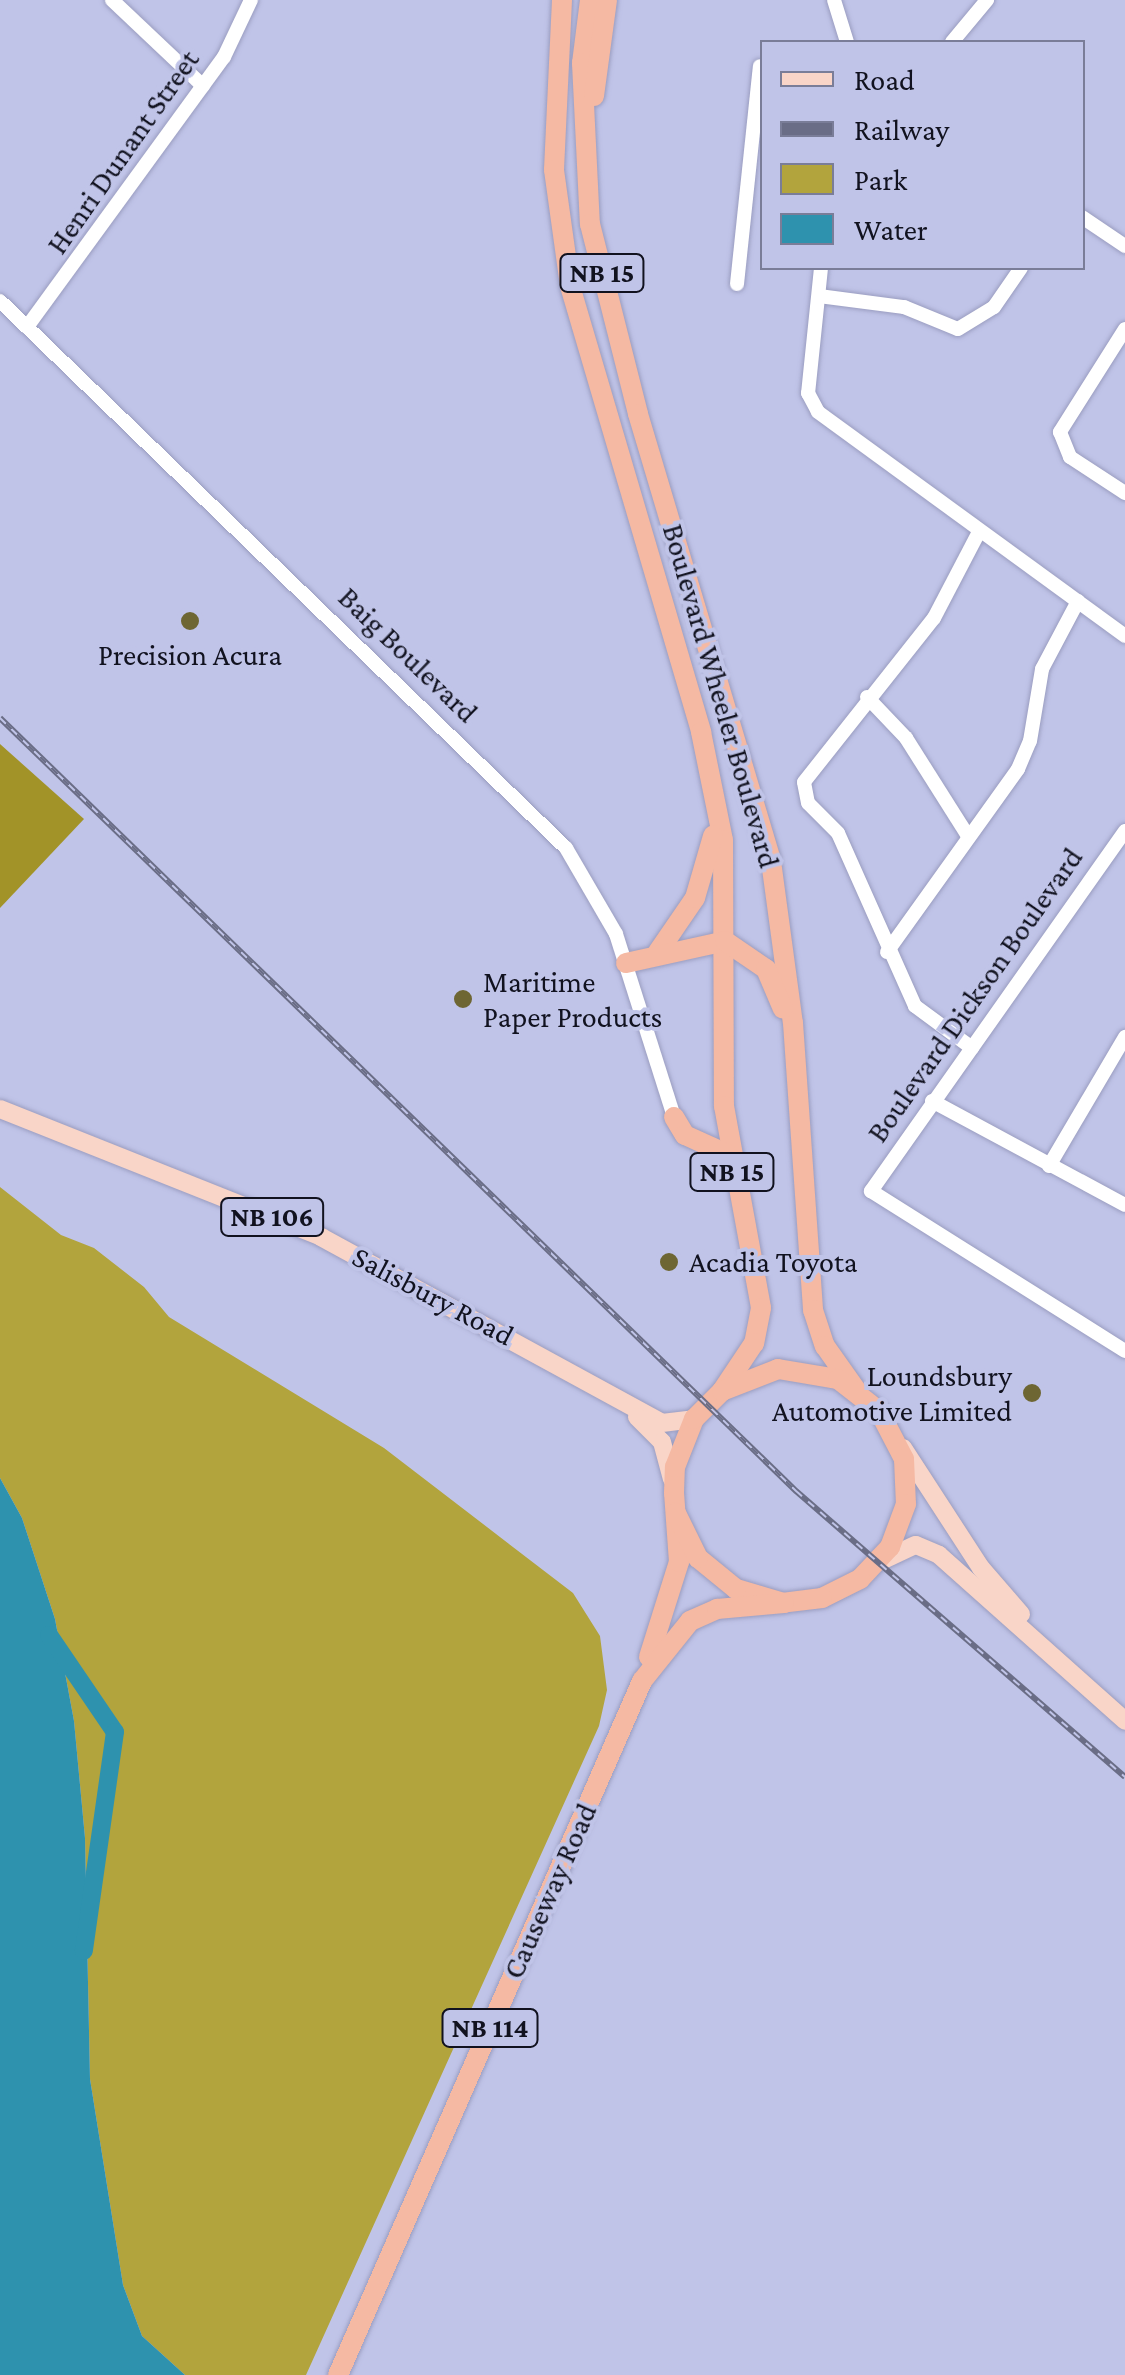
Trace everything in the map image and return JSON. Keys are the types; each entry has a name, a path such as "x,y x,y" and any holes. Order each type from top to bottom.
{"highway":[{"path":"549,0 545,160 570,286"},
{"name":"Boulevard Wheeler Boulevard","path":"562,0 554,170 570,286 712,780 724,851 729,1155 760,1317 754,1343 722,1391"},
{"name":"Boulevard Wheeler Boulevard","path":"590,0 582,63 590,224 768,847 795,1065 814,1318 825,1346 856,1390"},
{"path":"600,262 594,84 607,0"},
{"path":"658,952 685,916 709,865 712,780"},
{"path":"626,964 658,952 725,941 759,960 775,983 795,1065"},
{"path":"674,1117 685,1135 729,1155"},
{"path":"799,1369 856,1390 896,1437 906,1504 876,1565 842,1590 784,1602 736,1590 698,1558 675,1503 674,1467 694,1419 722,1391 758,1373 799,1369"},
{"name":"Causeway Road","path":"338,2375 642,1682 675,1584 675,1503"},
{"name":"Causeway Road","path":"642,1682 690,1620 717,1609 784,1602"}],"main road":[{"name":"Salisbury Road","path":"0,1109 321,1237 662,1422 694,1419"},
{"name":"Salisbury Road","path":"532,1350 651,1428 669,1461 675,1503"},
{"path":"896,1437 981,1568 1071,1670"},
{"path":"876,1565 904,1546 926,1547 1125,1721"}],"street":[{"path":"112,0 203,86"},
{"name":"Henri Dunant Street","path":"27,327 203,86 251,0"},
{"path":"834,0 846,40"},
{"path":"954,40 987,0"},
{"path":"737,284 755,212 760,66"},
{"path":"1085,218 1125,246"},
{"path":"821,270 808,393 818,412 1125,636"},
{"path":"818,296 904,307 958,329 994,307 1020,270"},
{"name":"Baig Boulevard","path":"0,301 552,831 599,897 626,964 674,1117"},
{"path":"1125,330 1060,432 1070,456 1125,493"},
{"path":"972,1048 915,1006 887,952 838,833 808,803 804,782 867,697 934,618 979,532"},
{"path":"887,952 1018,769 1030,740 1042,669 1078,601"},
{"path":"867,697 906,738 968,836"},
{"name":"Boulevard Dickson Boulevard","path":"1125,830 871,1191 1125,1351"},
{"path":"1049,1166 1125,1038"},
{"path":"932,1101 1125,1204"}],"green space":[{"path":"0,1187 61,1235 94,1248 144,1287 169,1317 384,1448 573,1593 600,1636 607,1690 599,1726 306,2375 185,2375 142,2336 123,2285 90,2079 85,1838 74,1721 55,1619 22,1518 0,1478"}],"shaded area":[{"path":"0,744 84,819 0,908"}],"water":[{"path":"0,1478 22,1518 55,1619 74,1721 85,1838 90,2079 123,2285 142,2336 185,2375 0,2375"}],"waterway":[{"path":"49,1635 115,1732 84,1951"}],"railway":[{"path":"0,718 796,1491 1125,1777"}],"place":[{"name":"Precision Acura","path":"190,621"},
{"name":"Maritime Paper Products","path":"463,999"},
{"name":"Acadia Toyota","path":"669,1262"},
{"name":"Loundsbury Automotive Limited","path":"1032,1393"}]}
